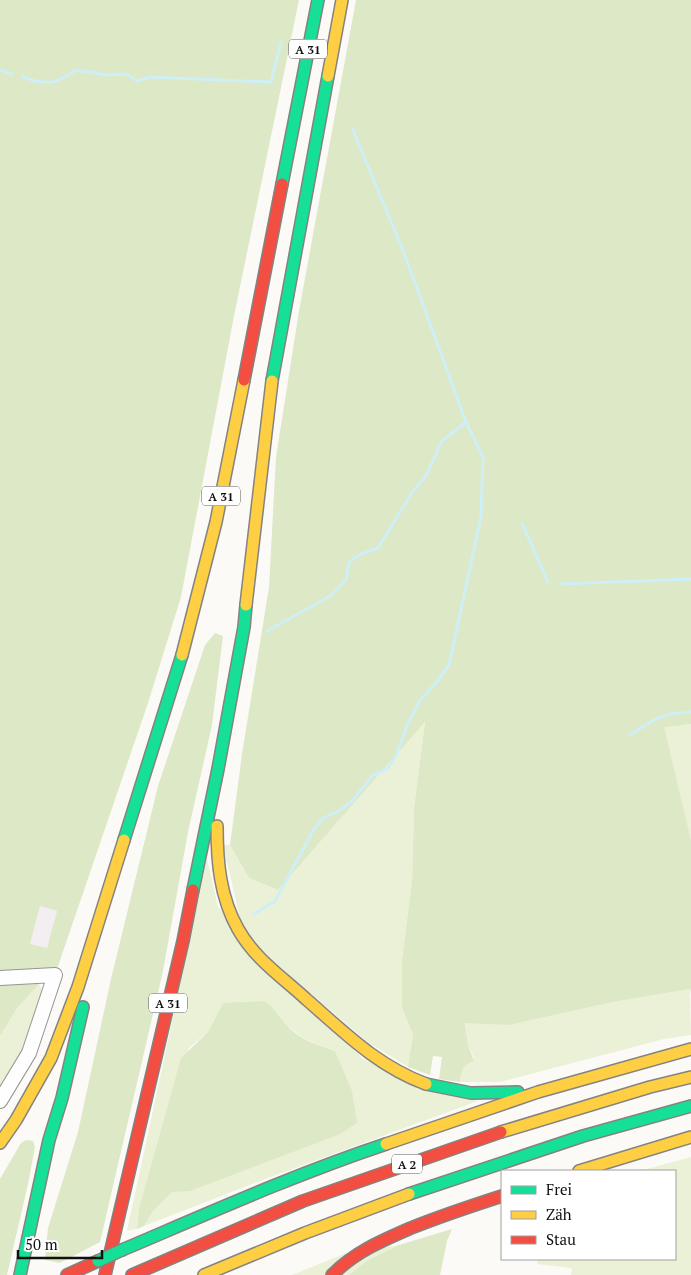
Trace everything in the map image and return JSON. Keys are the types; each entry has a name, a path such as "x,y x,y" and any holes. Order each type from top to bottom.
{"highway":[{"name":"A 31","path":"110,886 186,642 216,522 318,0"},
{"name":"A 31","path":"105,1275 183,942 218,769 244,627 274,364 342,0"},
{"path":"218,769 216,847 221,888 233,921 260,959 372,1056 386,1067 408,1078 465,1093 538,1092"},
{"path":"0,1143 16,1120 51,1058 78,987 110,886"},
{"path":"20,1275 49,1140 72,1057 110,886"},
{"path":"67,1275 236,1201 355,1154 538,1092 691,1049"},
{"name":"A 2","path":"132,1275 303,1201 416,1160 650,1087 691,1077"},
{"name":"A 2","path":"204,1275 344,1217 427,1188 523,1156 691,1106"},
{"path":"582,1170 648,1149 691,1138"},
{"path":"332,1275 356,1252 374,1243 437,1217 501,1196"}],"street":[{"path":"0,978 55,975 29,1053 0,1101"}],"shaded area":[{"path":"40,906 57,911 47,948 30,944"}],"green space":[{"path":"0,0 299,0 234,316 181,597 148,703 55,975 0,978","holes":["40,906 57,911 47,948 30,944"]},
{"path":"356,0 691,0 691,724 664,727 691,840 691,993 690,989 613,1002 509,1025 465,1023 468,1045 474,1061 463,1068 460,1082 439,1079 442,1057 433,1056 430,1075 408,1067 413,1034 402,1008 402,959 412,881 414,808 425,722 278,890 249,878 230,845 242,754 269,587 276,457 299,311"},
{"path":"215,633 223,636 212,725 188,832 163,971 100,1242 60,1263 45,1260 48,1228 78,1132 111,979 158,786 205,645"},
{"path":"425,722 414,808 412,881 402,959 402,1008 413,1033 408,1067 369,1043 269,958 241,923 223,845 230,845 249,878 278,890"},
{"path":"691,724 691,840 663,726"},
{"path":"207,859 218,907 364,1060 478,1101 144,1226 153,1211 172,1192 190,1190 335,1051 299,1035 286,1024 272,1007 223,1003 208,1032 189,1048 139,1209 137,1229 127,1231"},
{"path":"36,982 39,984 17,1008 0,1036 0,983"},
{"path":"39,984 42,993 41,1005 36,1021 21,1053 0,1090 0,1036 17,1008"},
{"path":"690,989 691,1035 664,1039 500,1082 460,1082 462,1068 474,1058 468,1045 465,1022 509,1025 613,1002"},
{"path":"264,1001 271,1006 296,1034 315,1044 335,1051 352,1091 357,1123 340,1134 190,1191 172,1192 153,1211 144,1226 137,1229 139,1209 181,1058 208,1032 223,1003"},
{"path":"26,1140 33,1141 35,1147 28,1184 7,1275 0,1275 0,1179 21,1143"},
{"path":"691,1157 691,1275 571,1275 572,1268 537,1264 538,1260 676,1260 676,1170 644,1170"},
{"path":"452,1229 447,1241 440,1275 349,1275 368,1260 399,1245"},
{"path":"399,1245 368,1260 349,1275 292,1275 344,1254"}],"waterway":[{"path":"23,77 38,82 51,82 57,81 76,70 107,75 127,74 137,81 150,77 271,82 281,42"},
{"path":"0,70 12,74"},
{"path":"254,914 275,901 314,829 323,818 339,811 351,802 373,775 387,769 396,756 408,723 420,700 449,665 481,517 483,457 466,422 404,253 352,128"},
{"path":"267,631 330,596 346,580 349,562 361,554 378,548 413,491 426,476 442,441 466,422"},
{"path":"522,523 548,582"},
{"path":"561,584 691,579"},
{"path":"630,735 658,718 691,712"}],"traffic: fast":[{"path":"282,184 318,0"},
{"path":"272,381 328,76"},
{"path":"193,890 218,769 244,627 246,605"},
{"path":"124,840 182,655"},
{"path":"20,1275 49,1140 62,1098 83,1007"},
{"path":"426,1084 471,1093 518,1092"},
{"path":"409,1194 583,1136 691,1106"},
{"path":"122,1250 286,1181 386,1144"},
{"path":"98,1261 122,1250"}],"traffic: slow":[{"path":"328,76 342,0"},
{"path":"182,655 216,522 244,380"},
{"path":"246,605 272,381"},
{"path":"217,826 219,866 223,892 238,929 252,949 278,975 362,1047 392,1068 426,1084"},
{"path":"0,1143 16,1120 51,1058 78,987 124,840"},
{"path":"386,1144 538,1092 691,1049"},
{"path":"501,1132 650,1087 691,1077"},
{"path":"582,1170 691,1137"},
{"path":"204,1275 305,1233 409,1194"}],"traffic: jam":[{"path":"244,380 282,184"},
{"path":"105,1275 183,941 193,890"},
{"path":"132,1275 303,1201 501,1132"},
{"path":"332,1275 359,1253 389,1238 434,1219 501,1196"},
{"path":"67,1275 98,1261"}]}
